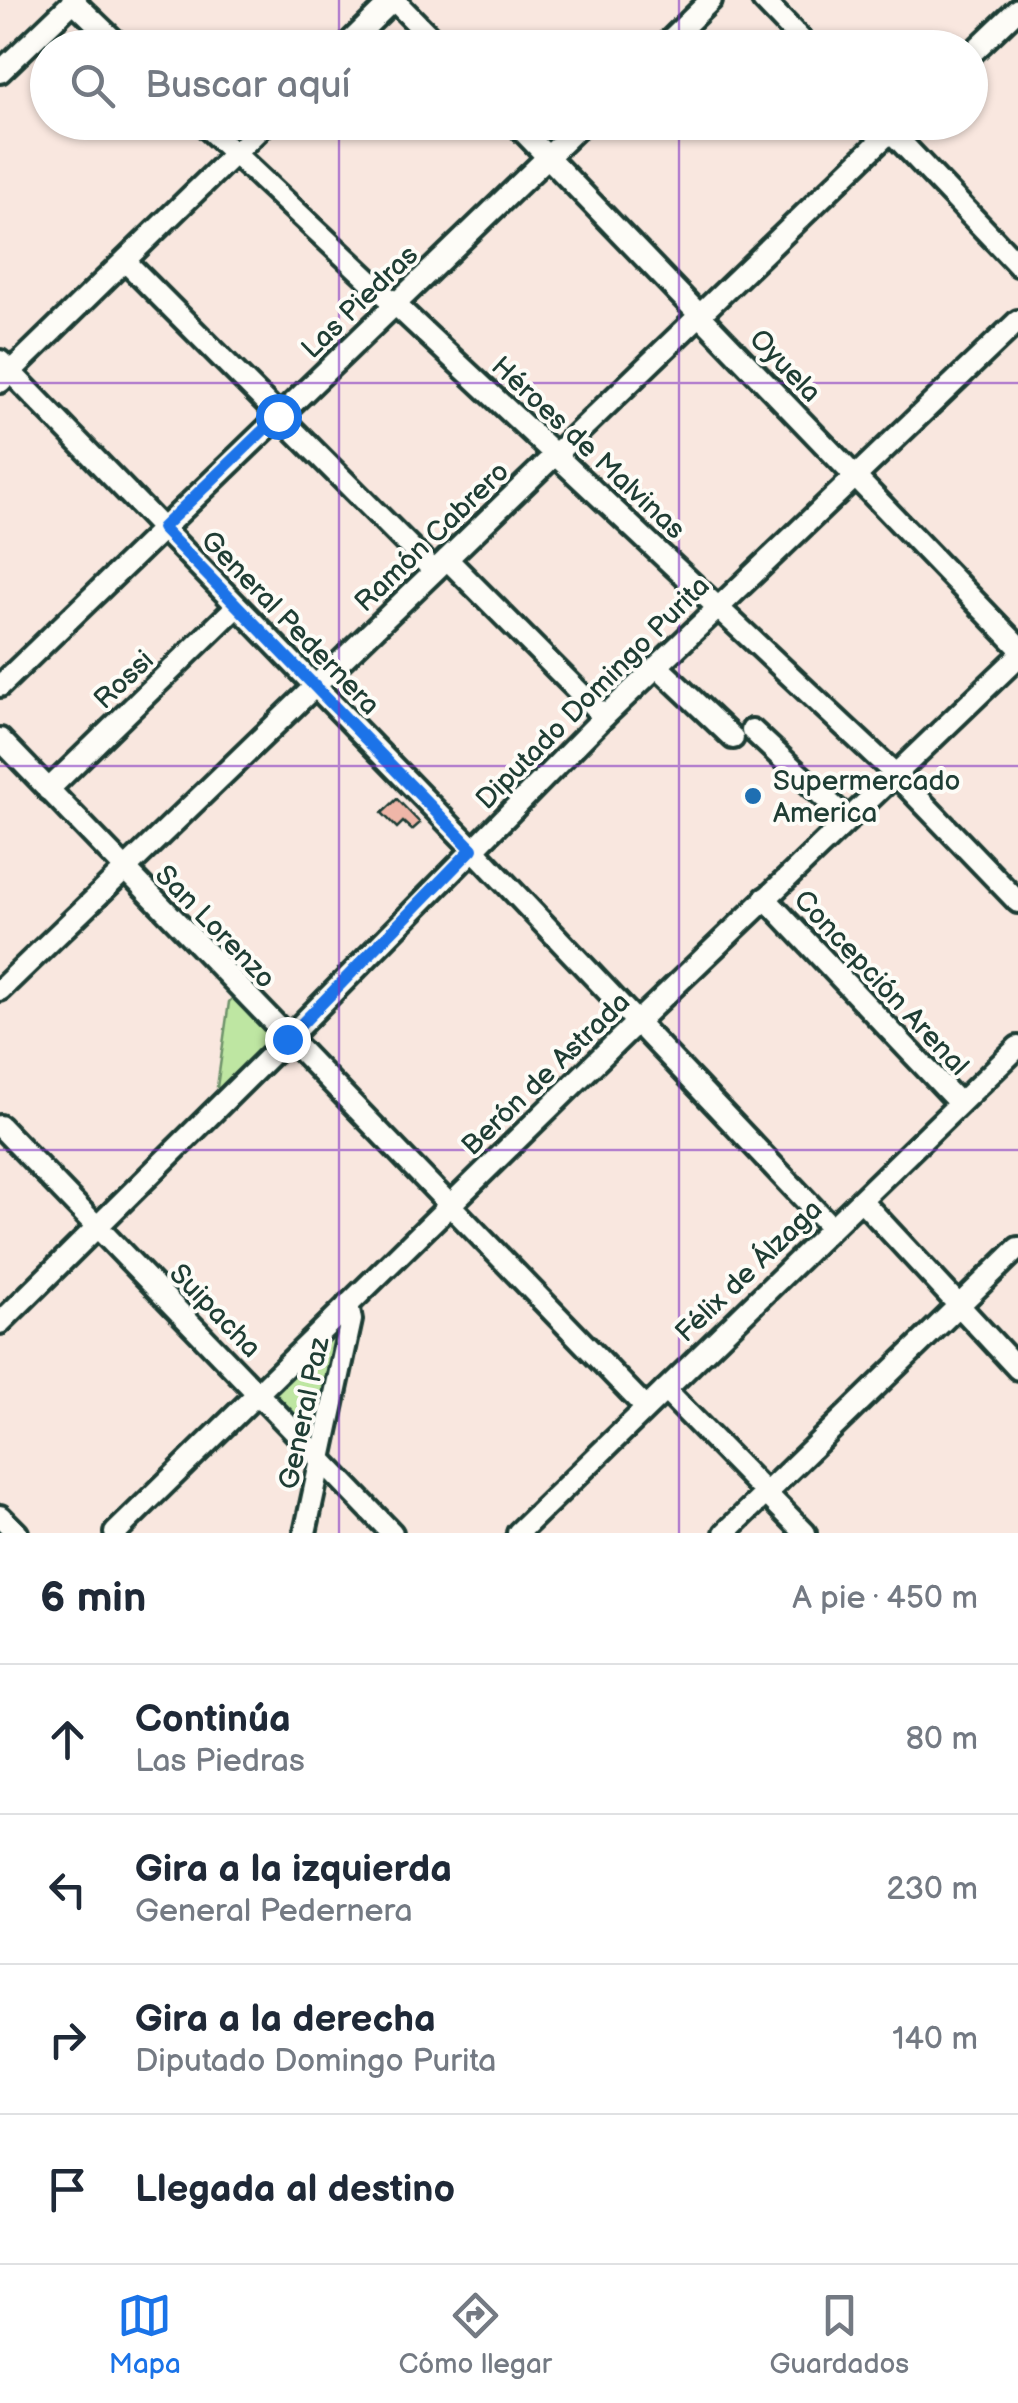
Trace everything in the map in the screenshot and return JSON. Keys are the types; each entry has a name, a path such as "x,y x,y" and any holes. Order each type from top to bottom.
{"street":[{"path":"43,30 73,0 104,30"},
{"path":"363,30 394,0 423,30"},
{"path":"680,30 711,0"},
{"path":"763,0 792,30"},
{"path":"988,38 1018,10"},
{"path":"0,72 30,42"},
{"name":"Héroes de Malvinas","path":"220,140 896,774 1018,902"},
{"path":"4,372 249,140"},
{"name":"Oyuela","path":"531,140 1018,646"},
{"name":"Las Piedras","path":"0,686 565,140"},
{"name":"Ramón Cabrero","path":"0,990 700,315 876,140"},
{"path":"905,140 1018,265"},
{"path":"125,261 278,416 604,718"},
{"name":"Diputado Domingo Purita","path":"0,1323 656,666 1018,321"},
{"name":"General Pedernera","path":"4,372 315,686 830,1226"},
{"name":"Rossi","path":"48,790 236,606"},
{"name":"Berón de Astrada","path":"115,1533 1018,656"},
{"path":"656,666 848,820"},
{"name":"San Lorenzo","path":"0,740 645,1407"},
{"name":"Concepción Arenal","path":"765,898 959,1103"},
{"name":"Félix de Álzaga","path":"518,1533 1018,1047"},
{"name":"Suipacha","path":"0,1126 392,1533"},
{"path":"861,1200 1018,1370"},
{"path":"725,1533 1018,1248"},
{"name":"General Paz","path":"305,1533 351,1320 348,1304"},
{"path":"665,1390 804,1533"},
{"path":"0,1516 17,1533"}],"green space":[{"path":"236,994 274,1037 273,1044 224,1093 217,1087 229,1002"},
{"path":"333,1329 344,1331 319,1440 313,1440 273,1400 274,1388"}],"building":[{"path":"397,799 420,823 412,830 403,822 397,828 382,813"}],"place":[{"name":"Supermercado America","path":"753,796"}],"route":[{"path":"278,416 162,528 472,849 287,1039"}]}
